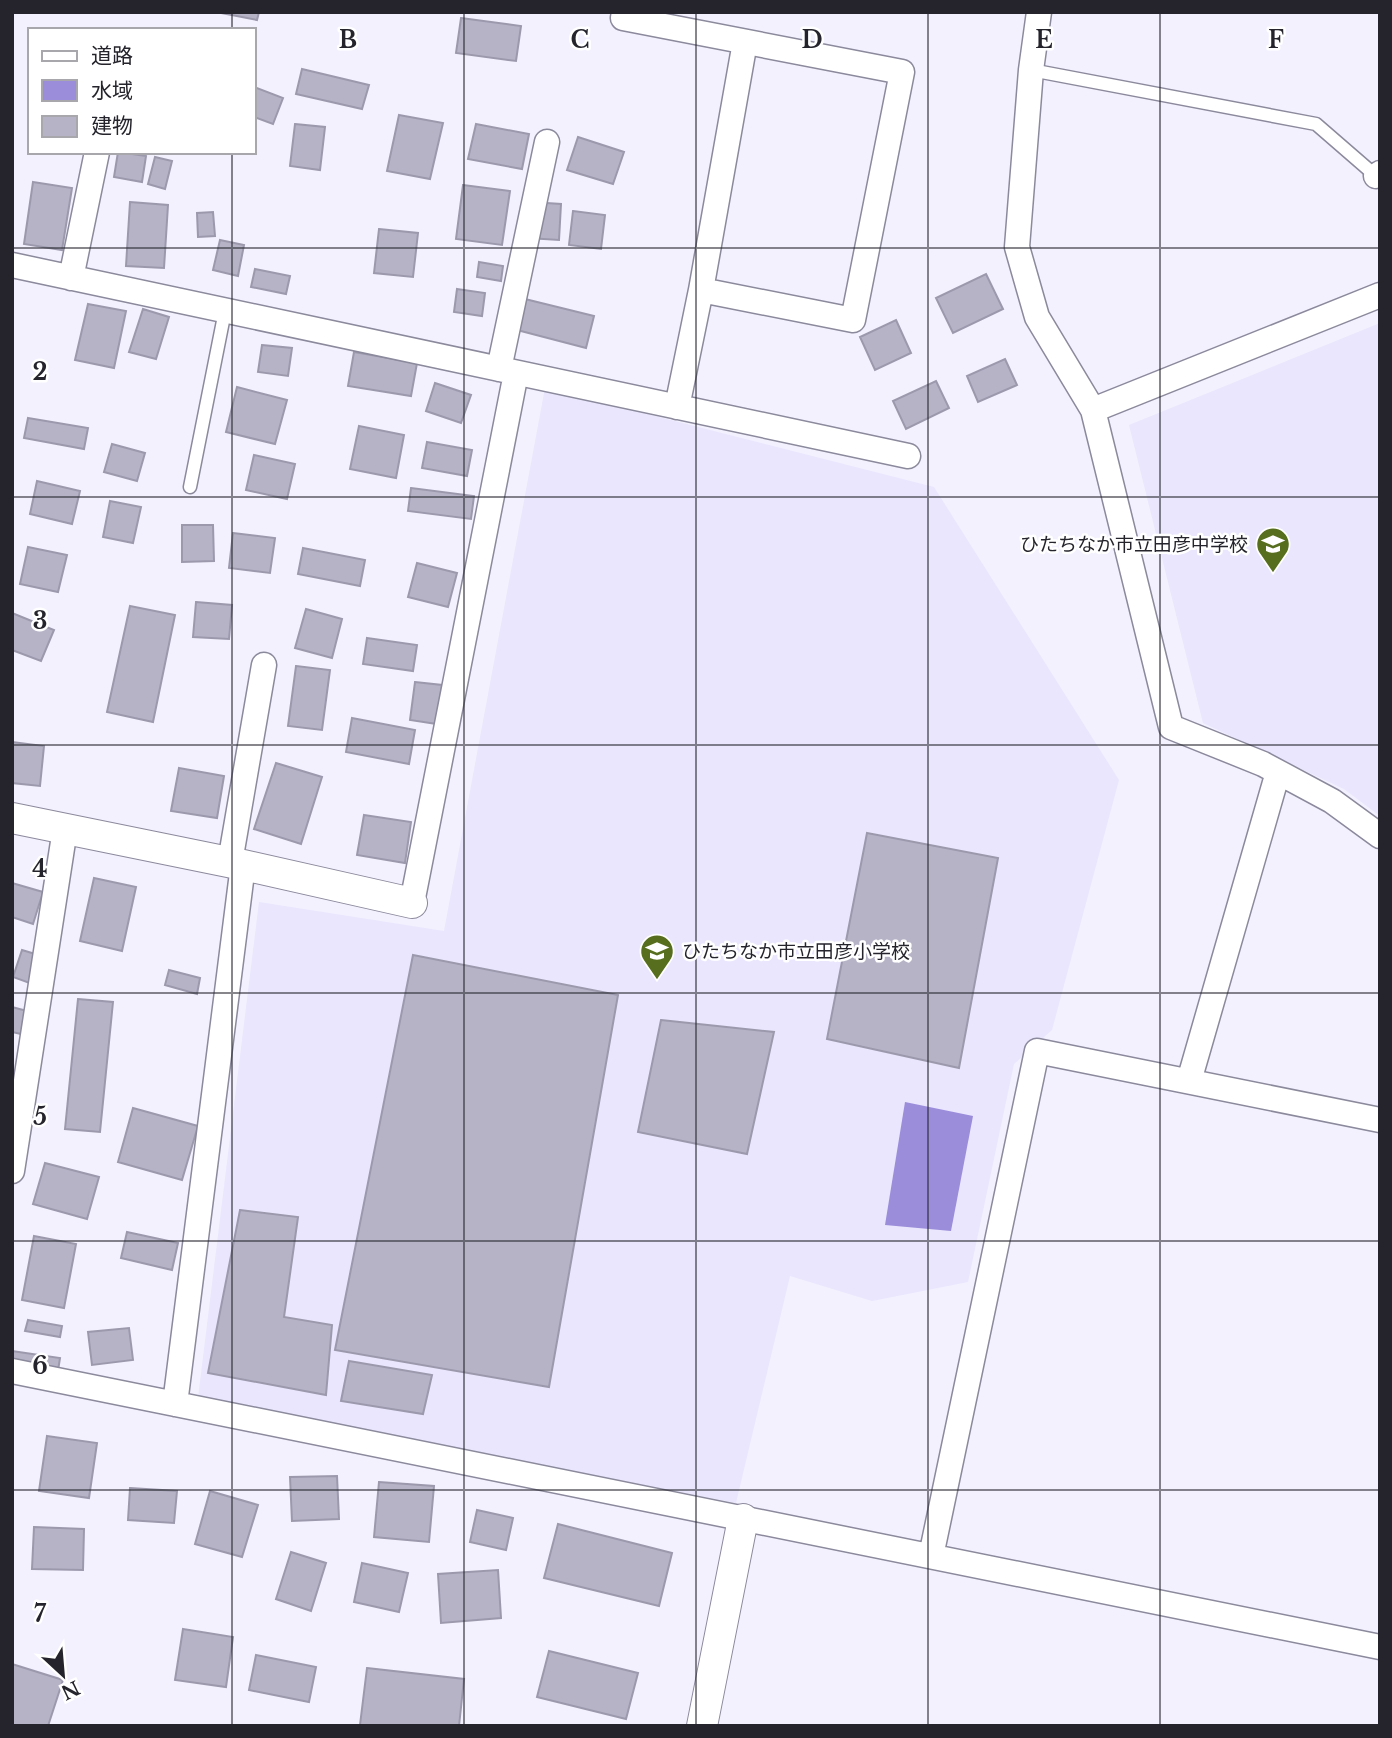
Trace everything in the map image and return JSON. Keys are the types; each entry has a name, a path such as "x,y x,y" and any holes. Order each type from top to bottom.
{"street":[{"path":"624,12 623,18 902,72 853,320 701,290"},
{"path":"1039,12 1031,70 1017,247 1037,317 1093,410 1171,727 1263,764 1332,801 1380,836"},
{"path":"677,407 701,290 745,42"},
{"path":"12,818 412,903 547,142"},
{"path":"71,278 97,154"},
{"path":"12,265 908,456"},
{"path":"1093,410 1380,295"},
{"path":"175,1404 237,864 264,665"},
{"path":"1189,1082 1278,772"},
{"path":"12,1171 65,829"},
{"path":"931,1556 1037,1051 1380,1120"},
{"path":"12,1371 1380,1647"},
{"path":"702,1726 743,1518"}],"lane":[{"path":"1031,70 1316,124 1378,174"},
{"path":"190,487 225,311"}],"shaded area":[{"name":"ひたちなか市立田彦中学校","path":"1380,323 1380,816 1344,789 1203,723 1129,425"},
{"name":"ひたちなか市立田彦小学校","path":"545,388 934,487 1119,780 1052,1030 1014,1064 968,1282 872,1301 790,1276 736,1503 198,1398 259,902 444,931"}],"water":[{"path":"905,1102 973,1116 951,1231 885,1225"}],"building":[{"path":"216,12 259,12 257,20"},
{"path":"461,18 521,26 516,61 456,53"},
{"path":"302,69 369,85 362,109 296,94"},
{"path":"256,88 283,98 273,124 256,118"},
{"path":"399,115 443,123 430,179 387,171"},
{"path":"295,124 325,127 320,170 290,166"},
{"path":"476,124 529,134 522,169 468,159"},
{"path":"578,137 624,152 613,184 567,170"},
{"path":"118,154 146,156 142,182 114,177"},
{"path":"155,157 172,161 165,189 148,184"},
{"path":"33,182 72,188 62,250 24,244"},
{"path":"463,185 510,191 502,245 456,239"},
{"path":"130,202 168,205 164,268 126,266"},
{"path":"531,202 561,204 559,240 528,238"},
{"path":"573,211 605,215 601,249 569,245"},
{"path":"213,212 215,236 198,237 197,213"},
{"path":"379,229 418,233 413,277 374,273"},
{"path":"220,240 244,245 238,276 213,270"},
{"path":"479,262 503,266 501,281 477,277"},
{"path":"255,269 290,276 286,294 251,287"},
{"path":"986,274 1003,309 953,333 936,298"},
{"path":"457,289 485,293 482,316 454,312"},
{"path":"525,299 594,316 586,348 517,330"},
{"path":"88,304 126,311 114,368 75,360"},
{"path":"143,309 169,317 156,359 129,352"},
{"path":"896,320 911,353 875,370 860,337"},
{"path":"262,345 292,348 288,376 258,372"},
{"path":"354,352 417,363 411,396 348,386"},
{"path":"1005,359 1017,385 978,402 967,376"},
{"path":"936,381 949,408 906,429 893,401"},
{"path":"435,383 471,395 461,423 426,411"},
{"path":"237,387 287,400 275,444 226,432"},
{"path":"28,418 88,428 84,449 24,438"},
{"path":"359,426 404,435 396,478 350,469"},
{"path":"427,442 472,450 467,476 422,468"},
{"path":"112,444 145,453 137,481 104,472"},
{"path":"254,455 295,464 287,499 246,490"},
{"path":"37,481 80,491 72,524 30,514"},
{"path":"411,488 474,496 471,519 408,511"},
{"path":"110,501 141,507 133,543 103,537"},
{"path":"182,525 213,525 214,561 182,562"},
{"path":"233,533 275,538 270,573 229,568"},
{"path":"28,547 67,555 58,592 20,584"},
{"path":"303,548 365,560 360,586 298,574"},
{"path":"417,563 457,573 448,607 408,597"},
{"path":"196,602 232,605 229,639 193,637"},
{"path":"130,606 175,615 153,722 107,712"},
{"path":"306,609 342,619 332,658 295,648"},
{"path":"12,613 54,630 41,661 12,650"},
{"path":"367,638 417,645 413,671 363,664"},
{"path":"296,666 330,670 322,730 288,726"},
{"path":"415,682 442,685 437,724 410,720"},
{"path":"352,718 415,730 409,764 346,752"},
{"path":"12,742 44,746 40,786 12,783"},
{"path":"276,763 322,777 301,844 254,829"},
{"path":"179,768 224,776 217,818 171,811"},
{"path":"364,815 411,822 405,863 357,855"},
{"path":"867,833 998,858 959,1068 827,1039"},
{"path":"94,878 136,887 122,951 80,941"},
{"path":"12,883 43,892 33,924 12,917"},
{"path":"22,950 45,957 35,985 13,977"},
{"path":"413,955 618,995 549,1387 335,1350"},
{"path":"169,970 200,978 197,994 165,985"},
{"path":"78,999 113,1002 100,1132 65,1129"},
{"path":"12,1007 27,1011 21,1034 12,1032"},
{"path":"661,1020 774,1032 747,1154 638,1132"},
{"path":"133,1108 198,1126 182,1180 118,1162"},
{"path":"45,1163 99,1177 87,1219 33,1204"},
{"path":"240,1210 298,1217 284,1317 332,1325 326,1395 208,1373"},
{"path":"127,1232 178,1243 172,1270 121,1258"},
{"path":"34,1236 76,1244 64,1308 22,1300"},
{"path":"28,1320 62,1326 60,1337 25,1331"},
{"path":"129,1328 133,1360 92,1365 88,1332"},
{"path":"12,1351 60,1358 57,1377 12,1371"},
{"path":"349,1361 432,1375 423,1414 341,1401"},
{"path":"47,1436 97,1443 89,1498 39,1491"},
{"path":"337,1476 339,1519 292,1521 290,1477"},
{"path":"379,1482 434,1486 429,1542 374,1537"},
{"path":"130,1488 177,1491 174,1523 128,1520"},
{"path":"210,1491 258,1505 242,1557 195,1544"},
{"path":"477,1510 513,1518 506,1550 470,1542"},
{"path":"558,1524 672,1553 659,1606 544,1578"},
{"path":"34,1527 84,1529 83,1570 32,1569"},
{"path":"291,1552 326,1563 311,1611 276,1599"},
{"path":"362,1563 408,1573 399,1612 354,1602"},
{"path":"498,1570 501,1618 441,1623 438,1574"},
{"path":"183,1629 233,1637 226,1687 175,1680"},
{"path":"549,1651 638,1673 626,1719 537,1697"},
{"path":"256,1655 316,1667 309,1702 249,1690"},
{"path":"12,1664 63,1680 48,1726 12,1726"},
{"path":"367,1668 464,1679 459,1726 360,1725"}],"place":[{"name":"ひたちなか市立田彦中学校","path":"1273,574"},
{"name":"ひたちなか市立田彦小学校","path":"657,981"}]}
